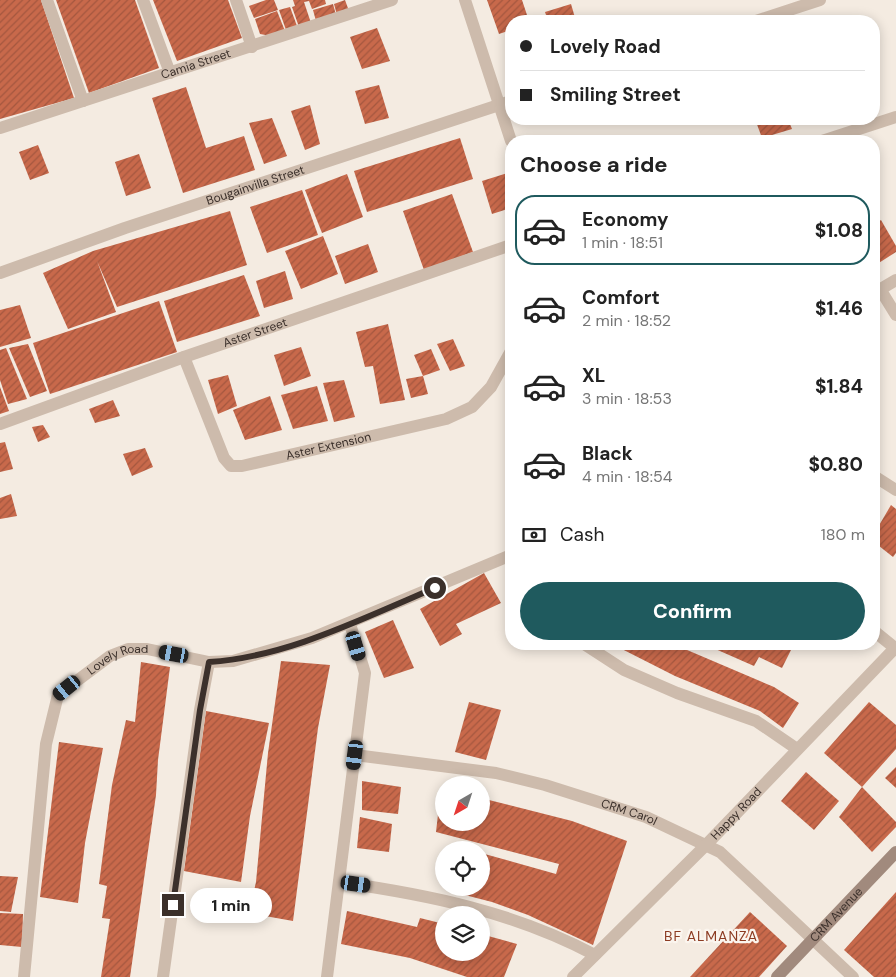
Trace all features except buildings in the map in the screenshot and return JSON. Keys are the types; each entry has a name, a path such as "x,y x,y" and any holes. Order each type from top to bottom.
{"street":[{"path":"47,0 82,101"},
{"path":"143,0 170,73"},
{"path":"236,0 252,47"},
{"name":"Camia Street","path":"0,128 392,0"},
{"path":"465,0 505,103"},
{"path":"774,15 820,0"},
{"name":"Bougainvilla Street","path":"0,273 125,228 505,103"},
{"path":"880,122 896,117"},
{"path":"840,135 871,125"},
{"name":"Aster Street","path":"0,424 184,357 505,247"},
{"path":"880,289 896,280"},
{"path":"880,295 896,314"},
{"name":"Aster Extension","path":"184,357 224,458 231,466 242,466 446,419 472,406 491,387 505,362"},
{"path":"880,480 896,490"},
{"name":"Lovely Road","path":"24,977 46,744 58,695 110,656 128,649 147,649 209,662 233,661 267,652 350,624 505,563"},
{"path":"328,977 365,673 350,624"},
{"path":"880,637 895,648"},
{"name":"Happy Road","path":"573,977 706,845 895,648"},
{"path":"593,650 624,670 756,721 797,749"},
{"path":"163,977 198,726 209,662"},
{"name":"CRM Carol","path":"355,755 496,773 545,785 646,817 720,852 853,977"},
{"name":"CRM Avenue","path":"778,977 896,852"},
{"path":"339,882 461,903 562,937 595,955"}],"district":[{"name":"BF ALMANZA","path":"711,936"}],"route":[{"path":"173,905 200,710 209,662 233,661 312,638 435,588"}]}
